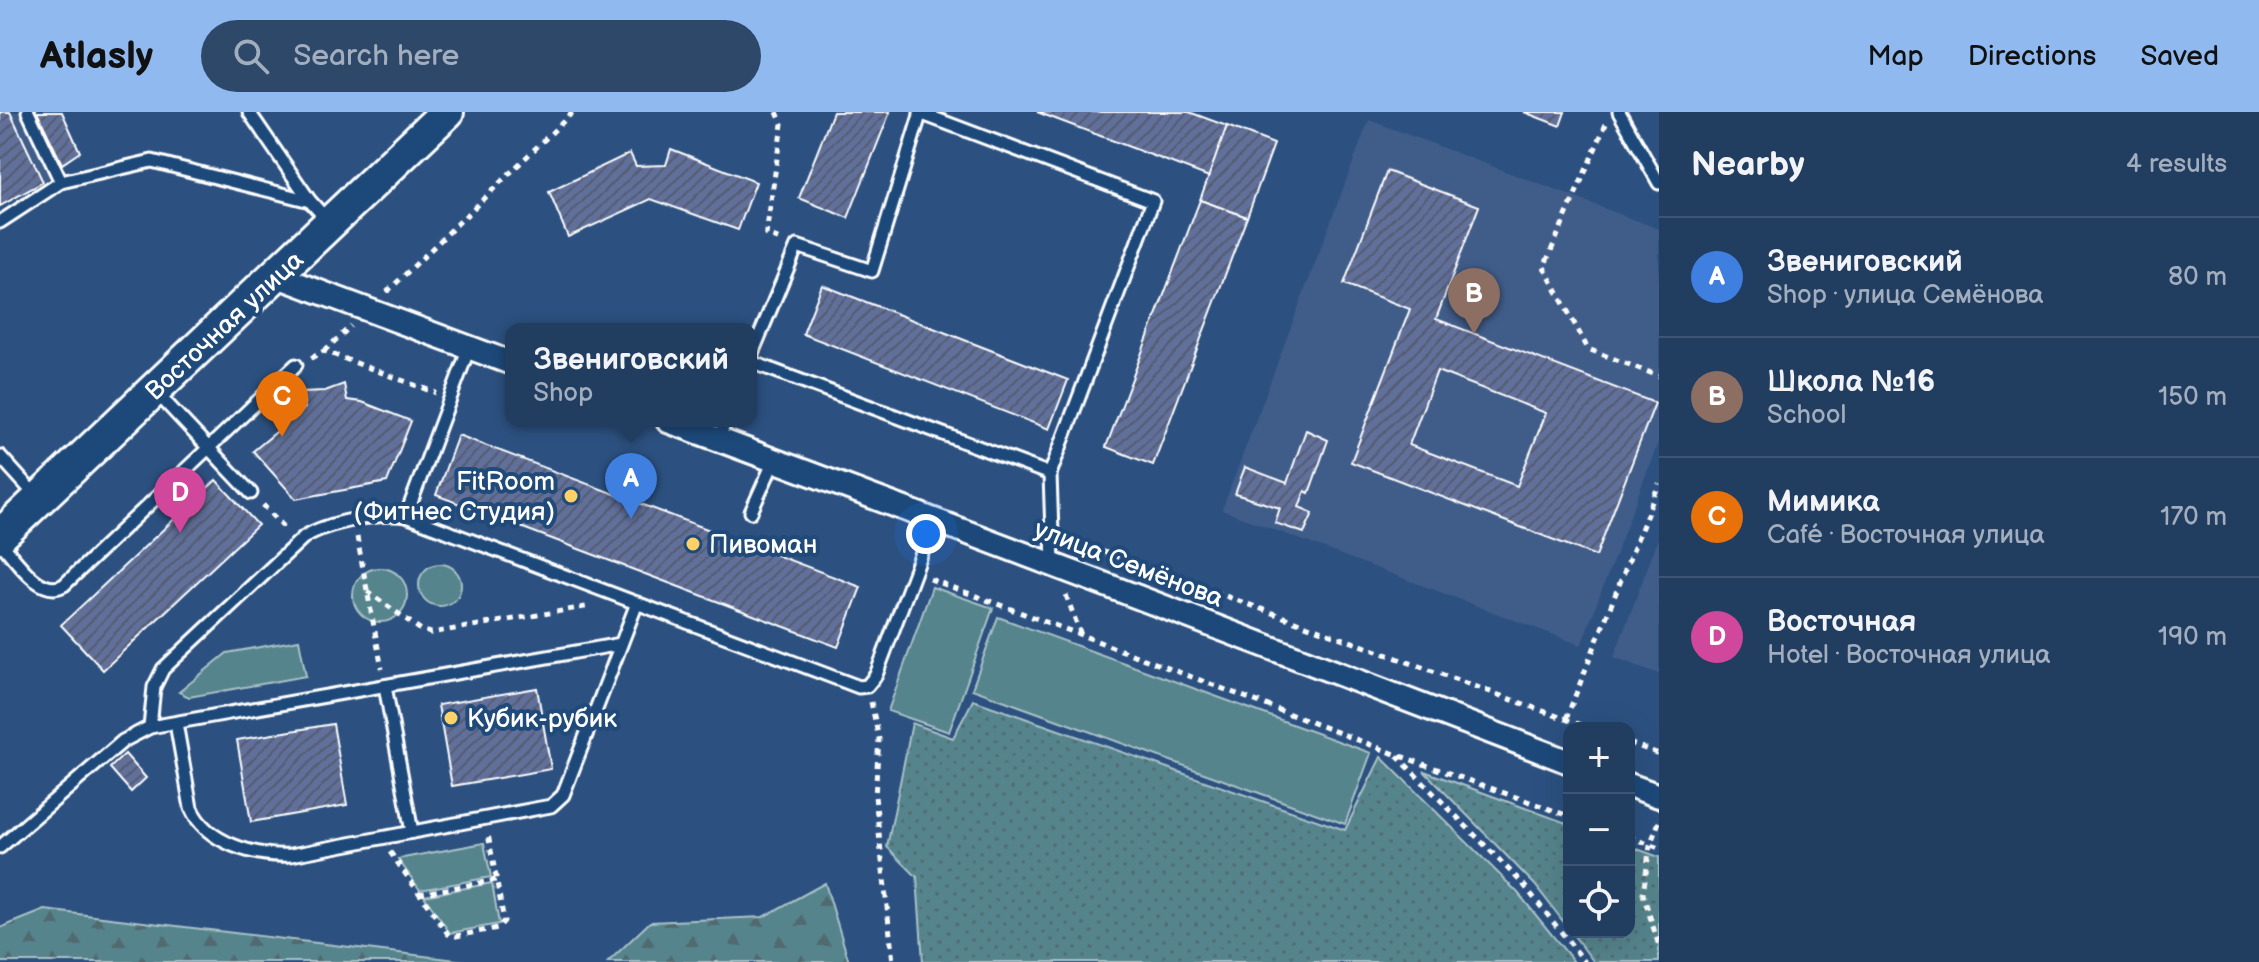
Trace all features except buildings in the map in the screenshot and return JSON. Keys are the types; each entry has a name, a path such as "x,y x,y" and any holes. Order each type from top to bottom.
{"main road":[{"name":"Восточная улица","path":"0,536 277,276 320,212 447,112"}],"street":[{"path":"277,276 505,361"},
{"name":"улица Семёнова","path":"722,430 774,461 1053,563 1563,760"},
{"path":"1635,787 1659,796"}],"lane":[{"path":"28,112 61,182"},
{"path":"249,112 320,212"},
{"path":"757,344 797,246 872,271 921,112 1153,201 1050,474 1053,563"},
{"path":"1619,112 1659,183"},
{"path":"0,222 61,182 152,161 320,212"},
{"path":"406,516 469,348"},
{"path":"757,361 1050,474"},
{"path":"0,542 41,585 58,589 296,365"},
{"path":"155,391 251,493"},
{"path":"0,456 39,499"},
{"path":"751,512 774,461"},
{"path":"150,727 154,687 163,669 298,542 317,530 383,515 406,516 859,687 867,686 876,675 934,521"},
{"path":"176,723 191,808 196,820 210,833 248,851 280,856 551,806 563,795 621,644 632,601"},
{"path":"0,847 123,741 150,727 621,644"},
{"path":"385,686 412,832"}],"path":[{"path":"296,365 324,351 573,112"},
{"path":"777,112 782,124 766,235 797,246"},
{"path":"1611,112 1544,267 1588,349 1659,376"},
{"path":"324,351 450,398"},
{"path":"1566,719 1659,484"},
{"path":"251,493 298,542"},
{"path":"354,521 385,686"},
{"path":"1052,533 1574,722"},
{"path":"1053,563 1081,635"},
{"path":"914,573 1563,814"},
{"path":"367,591 421,630 431,633 632,601"},
{"path":"867,686 879,739 875,796 893,962"},
{"path":"1635,745 1659,754"},
{"path":"1395,754 1523,884 1585,962"},
{"path":"380,838 450,935 498,928 504,921 485,819"},
{"path":"1659,822 1650,845 1643,894 1659,946"},
{"path":"1635,839 1659,848"},
{"path":"419,894 496,880"}],"shaded area":[{"path":"0,112 62,112 80,152 43,182"},
{"path":"1369,120 1659,229 1659,440 1581,645 1222,510"},
{"path":"1659,537 1659,674 1614,657"}],"green space":[{"path":"440,564 455,570 461,585 455,600 440,606 425,600 419,585 425,570"},
{"path":"380,568 399,576 407,595 399,614 380,622 361,614 353,595 361,576"},
{"path":"932,587 993,608 949,732 888,711"},
{"path":"998,617 1371,753 1345,824 972,689"},
{"path":"299,640 306,676 189,697 179,692 227,653"},
{"path":"973,700 1345,830 1381,757 1518,893 1574,962 923,962 917,877 887,847 912,723 953,738"},
{"path":"1424,771 1563,822 1563,921 1535,885"},
{"path":"484,843 491,877 420,890 398,859"},
{"path":"1635,848 1659,857 1659,962 1594,962 1576,938 1635,938"},
{"path":"492,883 499,924 450,933 424,896"},
{"path":"825,883 849,962 608,962 650,922 763,917"},
{"path":"45,910 473,962 0,962 0,928"}],"place":[{"name":"Школа №16","path":"1474,334"},
{"name":"Мимика","path":"282,437"},
{"name":"FitRoom (Фитнес Студия)","path":"571,496"},
{"name":"Звениговский","path":"631,519"},
{"name":"Восточная","path":"180,533"},
{"name":"Пивоман","path":"693,544"},
{"name":"Кубик-рубик","path":"451,718"}]}
